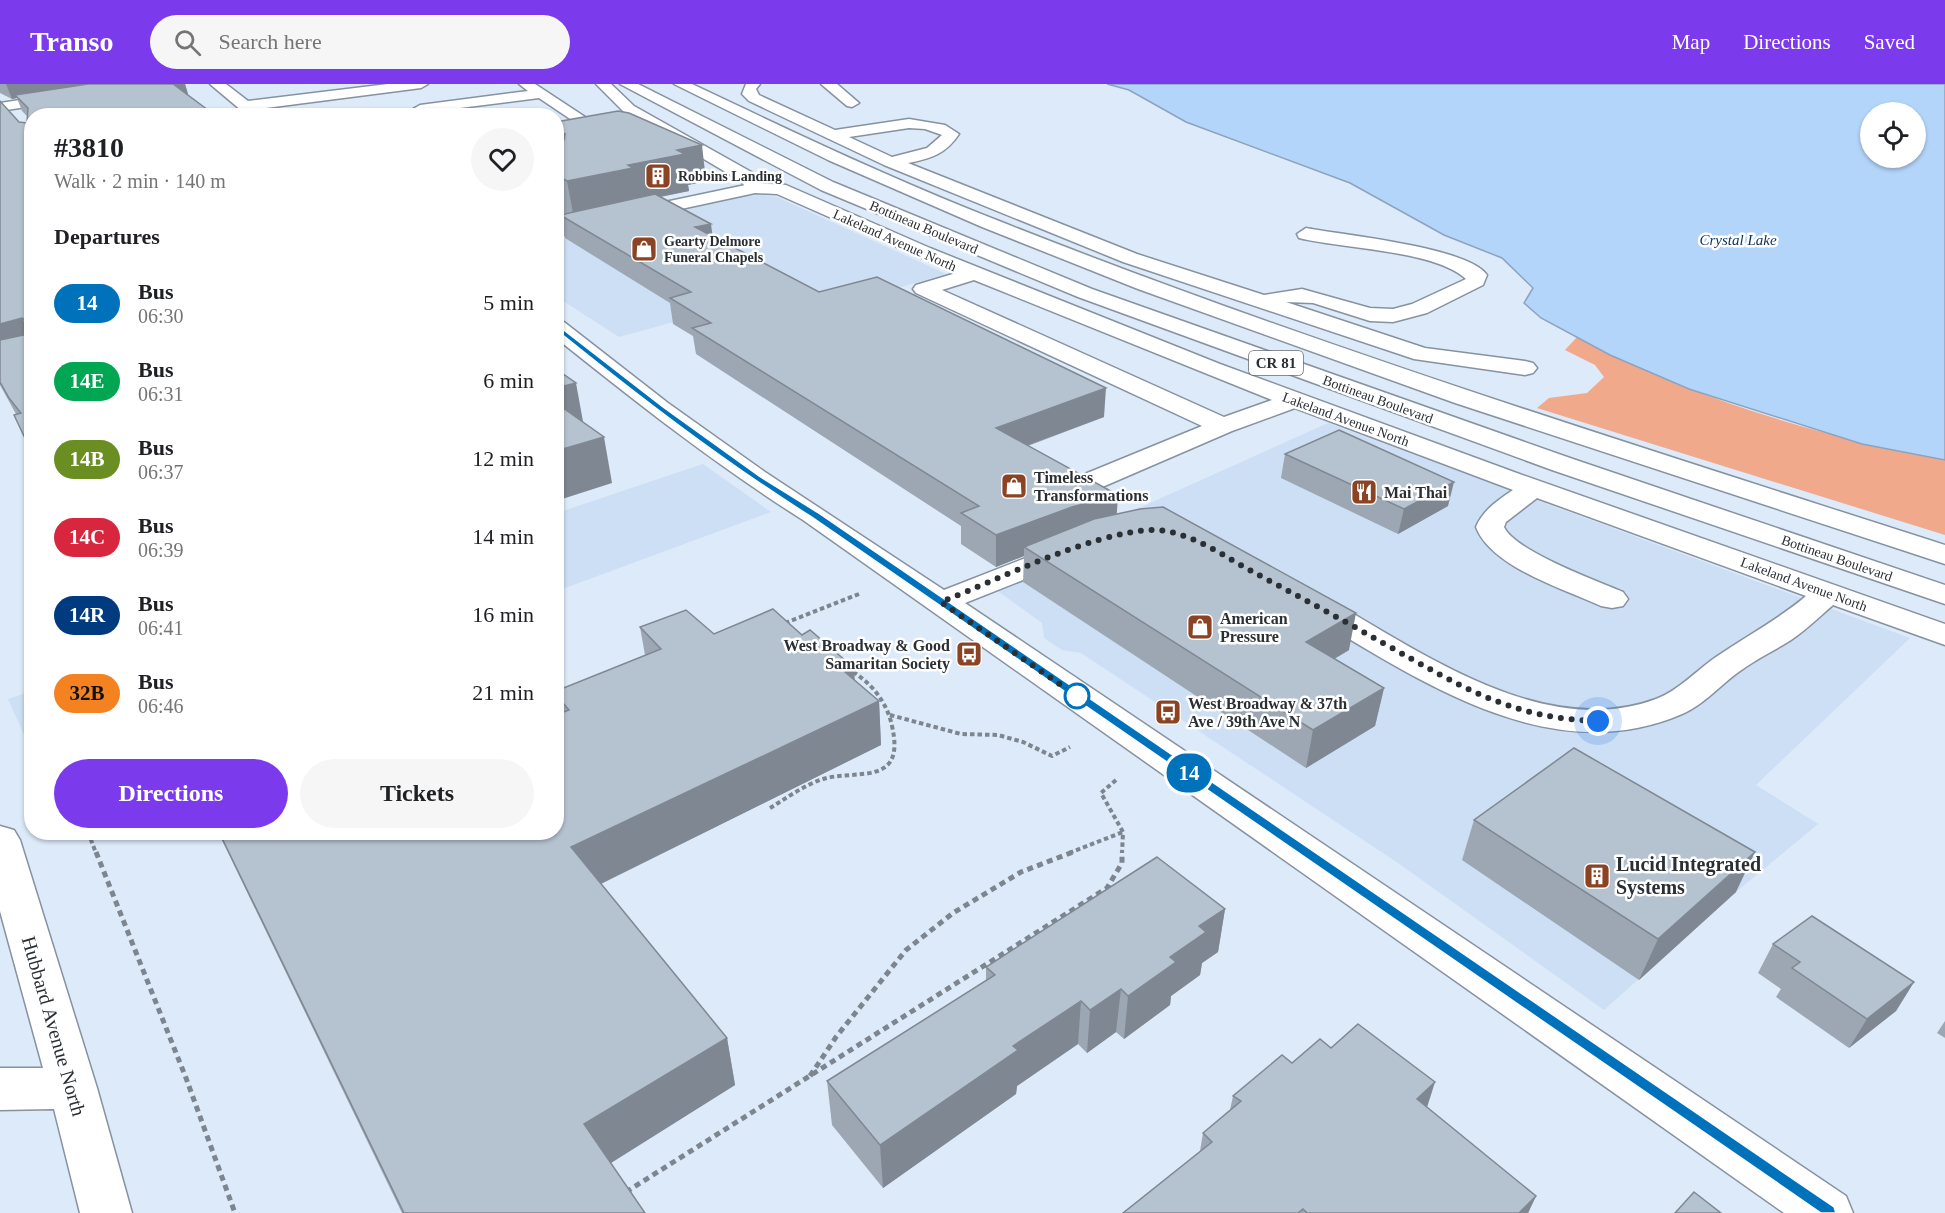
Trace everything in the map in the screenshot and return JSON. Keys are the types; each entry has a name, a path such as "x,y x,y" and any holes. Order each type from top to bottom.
{"street":[{"path":"6,107 125,86 152,84"},
{"path":"217,84 248,108"},
{"path":"246,106 421,84"},
{"path":"526,84 563,108"},
{"path":"603,84 629,109 747,177 755,188"},
{"name":"Bottineau Boulevard","path":"627,84 827,186 1074,289 1561,464 1945,595"},
{"name":"Bottineau Boulevard","path":"681,84 768,128 894,186 1101,270 1398,375 1945,555"},
{"path":"753,84 749,88 749,94 754,98 831,136 1130,258 1422,354 1525,368"},
{"path":"828,84 852,103"},
{"path":"434,108 541,94"},
{"path":"483,101 497,108"},
{"path":"564,109 606,136 579,144 564,142"},
{"path":"831,136 906,124 934,127 951,134 941,148 890,162"},
{"name":"Lakeland Avenue North","path":"564,229 755,188 780,189 972,274 1220,373 1945,635"},
{"path":"1262,302 1285,294 1309,293 1372,315 1393,316 1409,313 1476,281 1478,275 1440,259 1397,248 1306,234"},
{"path":"972,274 922,289 1223,426"},
{"path":"564,333 755,478 941,602 1827,1213"},
{"path":"1157,396 1220,373"},
{"path":"1090,482 1223,426 1294,400"},
{"path":"1535,487 1495,517 1490,525 1491,534 1499,544 1524,558 1612,599"},
{"path":"941,602 1091,543"},
{"path":"1288,591 1459,686 1501,704 1531,714 1574,720 1622,722 1671,706 1723,667 1780,632 1829,593"},
{"name":"Hubbard Avenue North","path":"0,840 73,1088 106,1213"},
{"path":"0,1089 73,1088"}],"path":[{"path":"780,625 866,592"},
{"path":"770,808 826,778 862,776 887,765 895,754 896,740 890,715 880,693 849,669"},
{"path":"890,715 962,734 1006,738 1052,756 1070,747"},
{"path":"623,1194 1107,888 1122,863 1123,832 1101,793 1116,780"},
{"path":"809,1078 836,1037 906,950 953,912 1021,872 1123,832"},
{"path":"91,840 186,1078 235,1213"}],"shaded area":[{"path":"740,196 777,197 946,274 813,313 750,301 619,337 564,302 564,235"},
{"path":"1577,337 1664,379 1756,412 1850,439 1945,460 1945,535 1537,408 1549,398 1587,393 1604,377 1595,365 1565,350"},
{"path":"1328,423 1910,638 1756,785 1818,824 1736,892 1604,1010 1398,863 1081,653 1062,650 1044,638 1042,623 981,579"},
{"path":"703,464 771,512 564,588 564,511"},
{"path":"24,694 24,734 8,699"}],"water":[{"name":"Crystal Lake","path":"1107,84 1945,84 1945,460 1862,444 1689,389 1610,355 1541,318 1524,303 1533,288 1502,258 1444,235 1350,183 1186,122 1129,90"}],"building":[{"path":"88,84 173,84 205,108 28,108 15,95"},
{"path":"0,101 19,122 24,123 24,319 0,324"},
{"path":"618,111 629,113 702,145 677,150 685,154 628,165 633,168 567,181 564,179 564,121"},
{"path":"655,194 711,224 695,227 819,292 877,277 1106,388 996,428 1118,495 1072,507 996,535 961,513 979,506 692,328 711,323 670,298 691,292 564,217 564,214"},
{"path":"24,335 24,436 14,415 21,413 0,382 0,340"},
{"path":"564,375 576,383 564,386"},
{"path":"564,409 604,437 564,449"},
{"path":"1339,430 1454,482 1404,509 1285,454"},
{"path":"1163,507 1356,613 1306,642 1384,688 1313,730 1024,547 1094,519 1140,509"},
{"path":"773,609 802,635 810,630 854,668 845,672 879,701 571,847 727,1038 584,1124 645,1213 404,1213 223,840 564,840 564,712 569,710 564,704 564,688 661,649 640,627 686,610 714,634"},
{"path":"1574,748 1755,852 1658,939 1474,820"},
{"path":"1157,857 1225,909 1199,926 1206,932 1170,957 1176,962 1128,996 1121,989 1090,1010 1081,1001 1013,1046 1018,1050 880,1145 827,1081 995,975 986,967"},
{"path":"1812,916 1914,982 1867,1019 1792,968 1800,962 1773,944"},
{"path":"1358,1024 1435,1082 1417,1099 1536,1196 1519,1213 1307,1213 1303,1209 1298,1213 1123,1213 1212,1142 1203,1133 1241,1101 1233,1096 1282,1055 1292,1063 1320,1039 1331,1048"},
{"path":"1694,1192 1721,1213 1675,1213"}],"bus line":[{"name":"14","path":"564,333 660,408 755,478 813,514 1827,1213"}],"place":[{"name":"Robbins Landing","path":"658,176"},
{"name":"Gearty Delmore Funeral Chapels","path":"644,249"},
{"name":"Timeless Transformations","path":"1014,486"},
{"name":"Mai Thai","path":"1364,492"},
{"name":"American Pressure","path":"1200,627"},
{"name":"West Broadway & Good Samaritan Society","path":"969,654"},
{"name":"West Broadway & 37th Ave / 39th Ave N","path":"1168,712"},
{"name":"Lucid Integrated Systems","path":"1597,876"}],"route":[{"path":"1077,696 941,602 1081,546 1136,532 1154,530 1178,534 1226,557 1459,686 1531,714 1598,721"}]}
